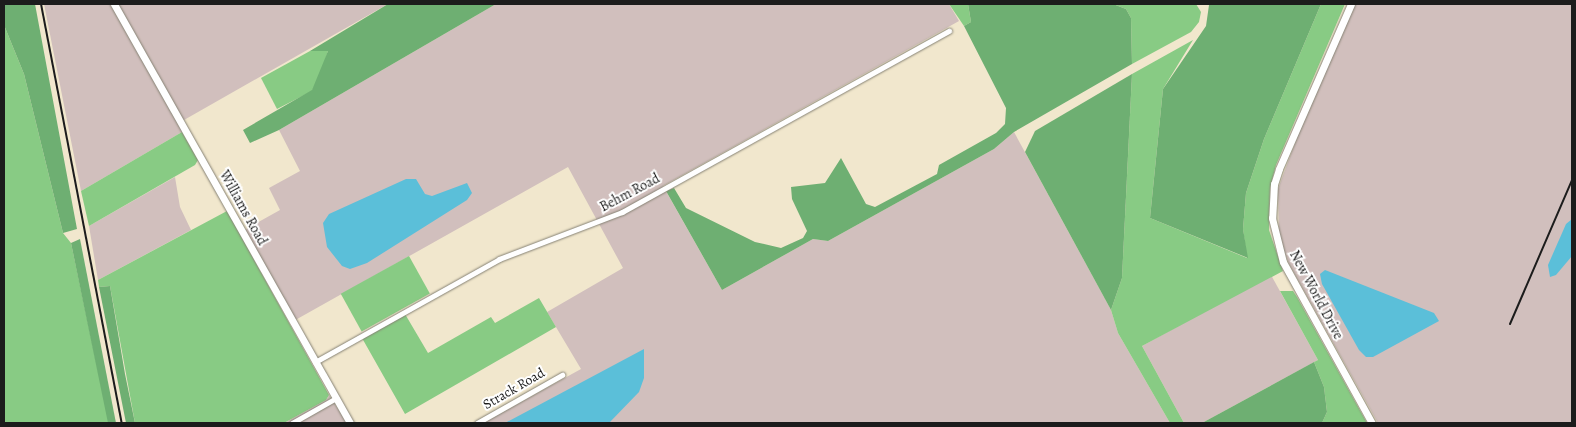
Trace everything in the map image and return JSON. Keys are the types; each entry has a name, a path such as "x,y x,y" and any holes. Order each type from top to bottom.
{"main road":[{"name":"Williams Road","path":"114,4 350,423"},
{"name":"New World Drive","path":"1351,4 1279,169 1274,184 1272,218 1283,262 1372,423"}],"street":[{"name":"Behm Road","path":"315,362 499,259 622,212 949,31"},
{"name":"Strack Road","path":"477,423 562,375"},
{"path":"292,423 336,398"}],"shaded area":[{"path":"44,4 388,4 184,120 182,132 81,191"},
{"path":"496,4 949,4 959,21 663,186 722,290 813,239 828,241 994,149 1014,132 1111,310 1118,333 1170,423 483,423 581,369 547,312 623,268 568,167 290,323 239,233 280,210 269,188 300,171 279,130"},
{"path":"1355,4 1572,4 1572,423 1378,423 1289,264 1279,238 1278,189 1298,135"},
{"path":"175,177 180,207 191,230 98,280 89,226"},
{"path":"1271,275 1318,360 1202,423 1184,423 1142,346"},
{"path":"329,395 347,423 284,423 326,400"}],"green space":[{"path":"4,4 35,4 77,229 63,233 24,74 4,25"},
{"path":"388,4 496,4 279,130 250,143 243,130 312,90 328,51 310,51"},
{"path":"949,4 968,4 971,22 964,26"},
{"path":"968,4 1113,4 1126,9 1131,18 1132,64 1014,132 994,149 828,241 813,239 722,290 666,191 674,188 686,208 755,242 781,248 803,238 807,231 792,199 791,187 825,183 841,158 866,204 875,207 937,174 939,165 996,133 1005,124 1006,108 964,26 971,22"},
{"path":"1113,4 1196,4 1201,12 1199,22 1191,32 1132,64 1131,18 1126,9"},
{"path":"1321,4 1345,4 1276,165 1270,188 1269,230 1283,271 1142,346 1184,423 1170,423 1118,333 1111,310 1122,278 1132,74 1193,40 1163,89 1150,218 1247,258 1243,229 1246,193 1264,139"},
{"path":"1321,4 1264,139 1246,193 1243,229 1248,258 1150,218 1163,89 1206,26 1209,5"},
{"path":"4,25 24,74 63,233 71,243 109,423 4,423"},
{"path":"325,49 328,51 312,91 277,109 261,78 310,51"},
{"path":"1132,74 1122,278 1111,310 1025,152 1035,131"},
{"path":"182,132 198,160 195,165 89,226 81,191"},
{"path":"227,211 329,395 326,400 284,423 135,423 110,286 99,287 98,280"},
{"path":"80,239 116,423 108,423 71,243"},
{"path":"409,256 430,294 362,331 341,294"},
{"path":"110,286 135,423 126,423 99,287"},
{"path":"1280,291 1293,291 1297,297 1367,423 1322,423 1327,412 1324,387 1314,362 1318,360"},
{"path":"539,298 556,327 405,414 362,338 405,314 428,353 491,317 495,323"},
{"path":"1314,362 1324,387 1327,412 1322,423 1202,423"}],"water":[{"path":"406,179 416,179 425,194 432,196 467,183 472,193 467,200 367,263 350,269 342,266 327,247 323,223 329,214"},
{"path":"1572,219 1572,256 1556,275 1550,277 1548,265 1566,224"},
{"path":"1325,270 1434,313 1439,321 1373,357 1366,357 1359,350 1322,284 1320,274"},
{"path":"644,349 644,378 639,392 609,423 505,423"}],"railway":[{"path":"41,4 122,423"},
{"path":"1510,324 1572,180"}]}
